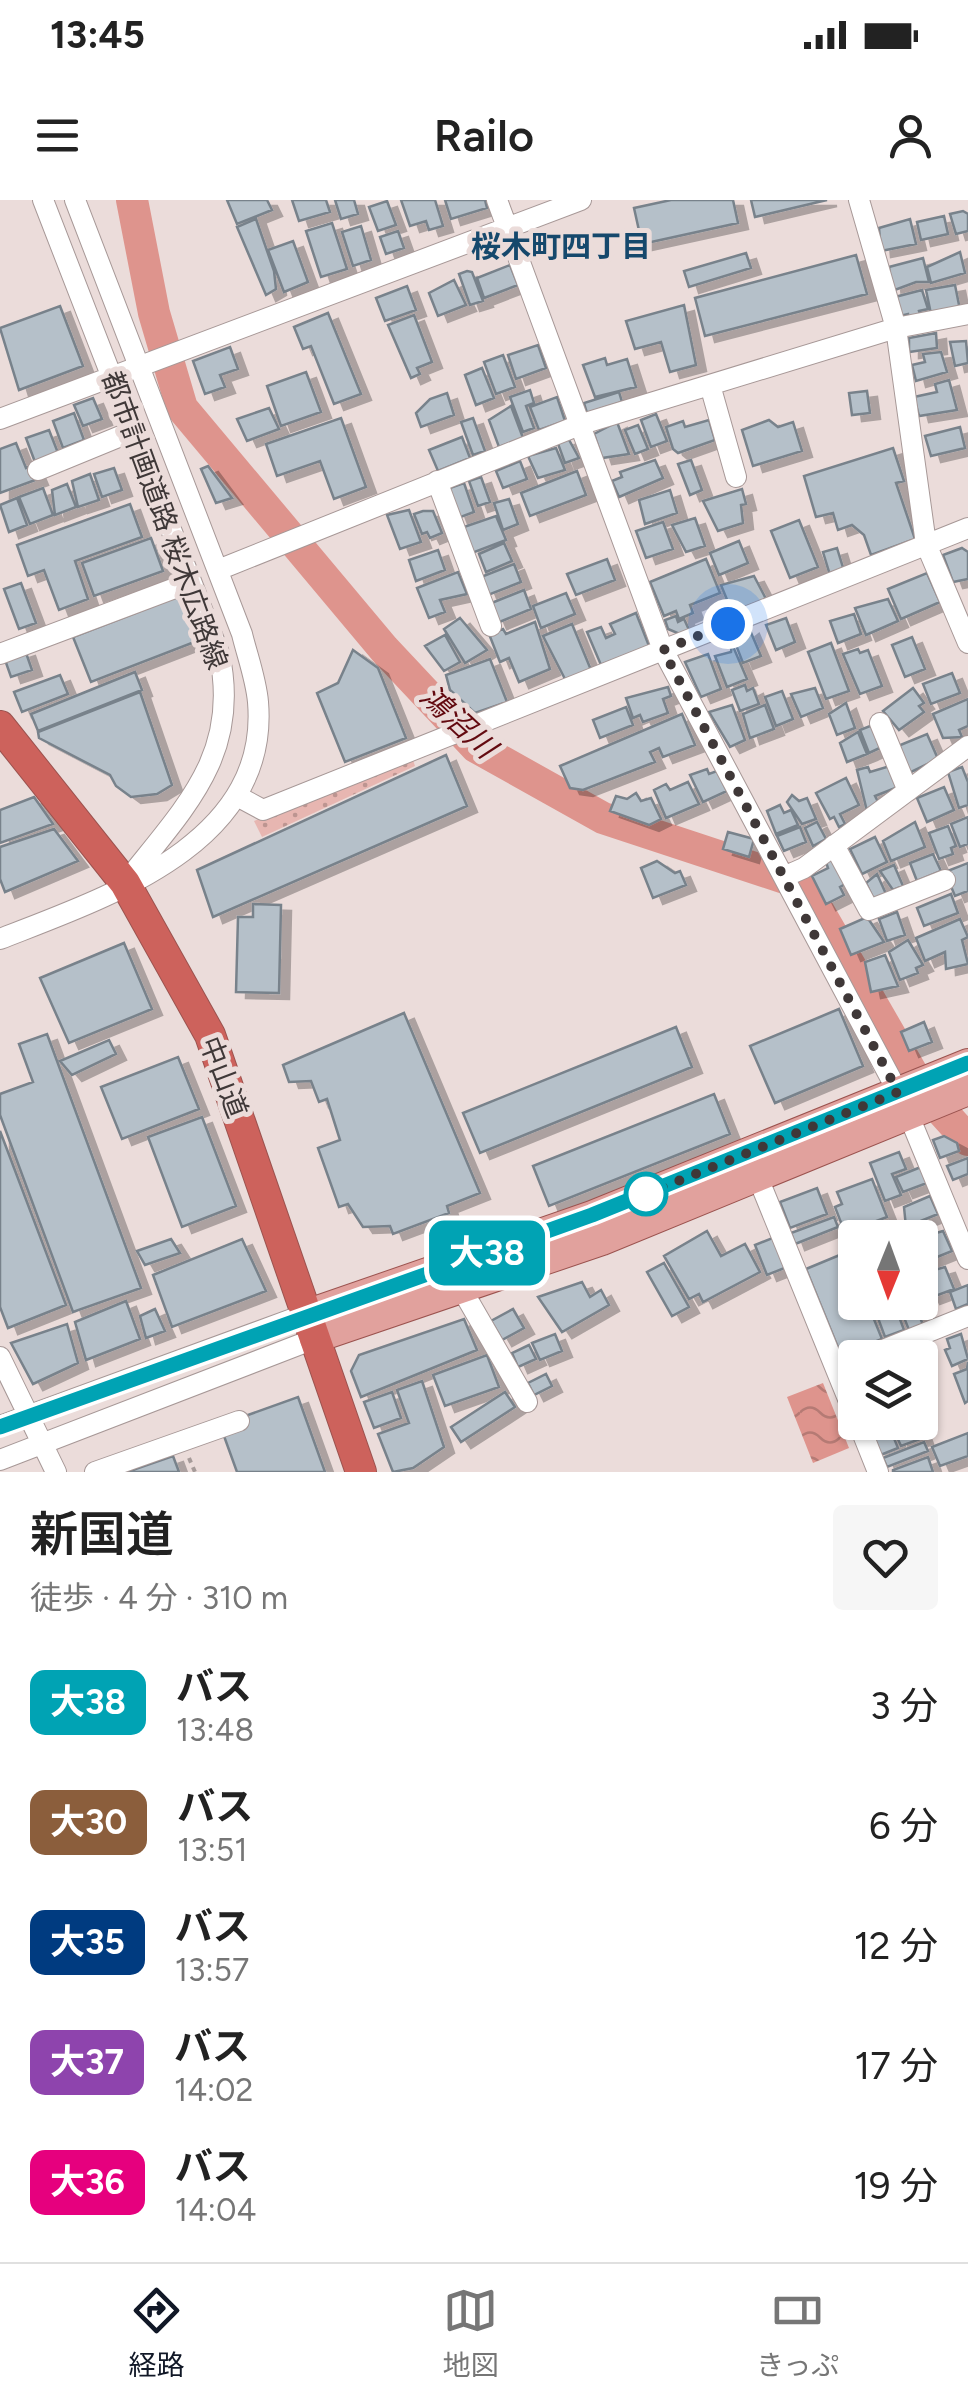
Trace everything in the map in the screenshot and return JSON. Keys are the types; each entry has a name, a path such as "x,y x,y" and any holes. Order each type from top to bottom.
{"highway":[{"name":"中山道","path":"0,726 125,884 210,1034 361,1472"}],"main road":[{"path":"310,1327 461,1288 602,1240 754,1166 908,1102 952,1088 968,1062"},
{"path":"310,1327 522,1241 754,1166"}],"street":[{"name":"都市計画道路 桜木広路線","path":"43,200 191,582 226,685 224,729 206,776 125,884"},
{"name":"都市計画道路 桜木広路線","path":"76,200 159,359 218,570 242,634 258,700 250,771 222,818 188,851 125,884"},
{"path":"497,200 663,650 790,874 908,1102 968,1259"},
{"path":"0,419 581,200"},
{"path":"859,200 896,328 926,544 968,643"},
{"path":"218,570 582,424 896,328 968,314"},
{"path":"710,385 736,477"},
{"path":"38,470 133,431"},
{"path":"436,481 491,626"},
{"path":"237,796 263,810 968,528"},
{"path":"0,654 191,582"},
{"path":"880,724 908,791"},
{"path":"790,874 968,746"},
{"path":"834,845 869,910 945,880"},
{"path":"0,939 125,884"},
{"path":"754,1166 838,1349"},
{"path":"461,1288 526,1402"},
{"path":"908,1340 968,1316"},
{"path":"0,1426 310,1327"},
{"path":"0,1460 310,1327"},
{"path":"0,1357 56,1472"},
{"path":"96,1472 239,1421"},
{"path":"865,1440 878,1472"}],"shaded area":[{"path":"412,757 415,766 262,837 254,821"}],"water":[{"path":"823,1383 838,1420 838,1440 846,1440 849,1448 813,1463 787,1397"}],"building":[{"path":"227,200 267,200 272,210 237,224"},
{"path":"292,200 326,200 330,212 299,221"},
{"path":"335,200 354,200 358,214 341,219"},
{"path":"401,200 435,200 443,226 429,230 426,221 410,226"},
{"path":"445,200 485,200 487,208 451,219"},
{"path":"671,200 733,200 738,223 642,244 634,208"},
{"path":"751,200 827,200 755,217"},
{"path":"387,201 396,225 378,231 369,207"},
{"path":"950,214 968,214 968,231 956,234"},
{"path":"944,216 948,234 921,240 917,222"},
{"path":"256,219 274,271 276,289 266,295 237,227"},
{"path":"910,219 916,244 881,251 879,228"},
{"path":"332,223 347,269 321,277 306,231"},
{"path":"361,226 371,260 353,266 342,232"},
{"path":"398,231 404,248 386,254 380,237"},
{"path":"293,241 308,282 284,292 268,250"},
{"path":"960,252 965,273 931,283 927,267"},
{"path":"746,253 751,268 689,287 684,271"},
{"path":"856,255 867,294 705,336 695,298"},
{"path":"923,258 929,282 916,282 892,291 889,267"},
{"path":"510,265 518,285 484,298 477,278"},
{"path":"472,272 483,301 470,305 459,274"},
{"path":"454,280 466,305 438,316 429,293"},
{"path":"955,285 960,310 931,314 926,290"},
{"path":"407,286 416,310 385,321 376,298"},
{"path":"922,290 928,309 919,311 921,318 909,321 908,314 900,316 895,297"},
{"path":"684,305 696,365 670,372 661,342 635,349 626,321"},
{"path":"60,306 83,366 19,390 0,328"},
{"path":"328,313 361,394 334,404 311,346 303,349 294,327"},
{"path":"414,315 432,362 417,368 420,374 411,378 388,325"},
{"path":"936,333 937,348 909,352 909,338"},
{"path":"966,341 968,363 955,366 950,342"},
{"path":"538,345 546,368 516,379 508,355"},
{"path":"230,347 238,369 220,375 225,387 205,394 193,361"},
{"path":"941,352 947,372 916,381 912,365 925,362 923,354"},
{"path":"503,355 515,387 496,394 484,362"},
{"path":"605,358 607,365 627,359 636,387 595,397 583,365"},
{"path":"482,368 494,398 476,405 465,375"},
{"path":"306,372 321,412 281,426 267,386"},
{"path":"949,380 957,410 919,416 914,397 937,392 935,384"},
{"path":"530,390 534,403 526,406 534,428 523,432 510,397"},
{"path":"867,391 870,413 852,415 849,393"},
{"path":"619,392 622,402 587,413 584,403"},
{"path":"447,393 454,415 421,427 416,413 430,399"},
{"path":"557,397 565,421 539,430 530,407"},
{"path":"93,398 102,419 83,426 74,405"},
{"path":"511,406 523,438 499,447 489,420"},
{"path":"269,408 279,429 247,441 237,419"},
{"path":"74,413 84,440 63,448 53,421"},
{"path":"656,414 667,441 651,447 641,420"},
{"path":"341,418 366,487 334,499 320,461 277,476 266,444"},
{"path":"473,418 485,451 473,455 461,422"},
{"path":"709,420 715,440 678,453 673,449 666,427 683,421 685,427"},
{"path":"769,420 778,427 793,422 802,451 753,466 742,430"},
{"path":"617,422 629,454 602,458 594,434"},
{"path":"638,425 648,449 635,454 625,430"},
{"path":"960,427 965,448 931,456 925,436"},
{"path":"49,430 58,453 35,462 26,438"},
{"path":"462,437 470,458 438,471 429,450"},
{"path":"568,438 579,458 565,463 557,441"},
{"path":"16,443 26,468 32,465 38,479 0,493 0,449"},
{"path":"556,448 565,470 538,478 528,456"},
{"path":"893,448 904,481 896,483 915,539 871,555 864,535 852,525 838,530 833,513 816,517 804,476"},
{"path":"655,460 663,478 619,497 612,481 622,477 620,472"},
{"path":"691,460 702,490 690,495 678,464"},
{"path":"520,461 527,479 503,488 496,471"},
{"path":"208,466 232,498 216,503 201,469"},
{"path":"114,468 122,490 102,497 94,474"},
{"path":"577,471 586,495 530,516 521,493"},
{"path":"90,474 99,500 78,507 72,481"},
{"path":"481,477 490,502 478,506 469,481"},
{"path":"464,483 474,512 458,518 447,489"},
{"path":"67,484 76,507 55,515 52,490"},
{"path":"43,488 53,515 30,524 19,497"},
{"path":"742,489 746,504 741,505 743,523 718,531 703,501"},
{"path":"670,490 677,513 645,524 639,500"},
{"path":"17,498 27,525 9,532 0,505"},
{"path":"509,499 518,524 503,530 494,503"},
{"path":"130,504 142,537 75,561 88,599 59,610 44,570 28,576 17,545"},
{"path":"409,510 421,542 400,549 387,515"},
{"path":"433,511 442,533 430,538 427,532 422,534 414,514"},
{"path":"496,516 506,540 472,553 461,528"},
{"path":"695,518 705,546 686,552 672,525"},
{"path":"799,520 818,567 790,578 771,531"},
{"path":"663,522 673,549 646,558 636,531"},
{"path":"151,538 163,571 94,596 82,563"},
{"path":"739,541 748,563 719,575 710,553"},
{"path":"504,543 512,561 486,572 479,554"},
{"path":"837,548 844,571 830,575 823,552"},
{"path":"962,548 968,552 968,579 953,582 943,555"},
{"path":"438,550 445,570 416,581 409,560"},
{"path":"607,559 615,580 576,595 567,574"},
{"path":"706,559 720,593 690,605 693,613 679,619 676,611 664,616 650,582"},
{"path":"514,564 521,582 488,595 481,577"},
{"path":"458,572 467,594 440,600 445,612 429,618 417,588"},
{"path":"927,573 940,602 901,619 888,589"},
{"path":"754,576 766,599 732,612 721,585"},
{"path":"21,583 36,623 19,629 4,589"},
{"path":"524,590 531,609 497,623 489,604"},
{"path":"566,593 575,614 541,628 533,606"},
{"path":"179,596 197,641 91,682 73,637"},
{"path":"888,599 898,621 866,635 855,608"},
{"path":"636,613 649,646 601,665 587,632 601,627 606,638 615,634 610,624"},
{"path":"854,614 861,634 838,643 830,621"},
{"path":"676,616 678,622 684,619 690,632 682,635 668,629 665,620"},
{"path":"460,618 487,650 465,663 444,629"},
{"path":"786,618 795,642 776,650 766,625"},
{"path":"535,622 550,669 519,682 509,658 500,662 489,634 503,629 506,634"},
{"path":"572,624 591,670 566,681 543,636"},
{"path":"749,628 761,656 743,663 734,640"},
{"path":"445,635 460,662 444,671 425,646"},
{"path":"912,637 925,669 905,677 892,645"},
{"path":"831,643 849,691 826,699 808,652"},
{"path":"732,644 747,679 727,687 715,656 731,652"},
{"path":"858,649 860,653 868,650 882,686 860,694 843,654"},
{"path":"25,650 32,670 11,677 4,657"},
{"path":"353,650 378,668 406,738 345,762 317,693 338,683"},
{"path":"708,654 721,689 701,697 685,662"},
{"path":"490,659 507,702 475,713 450,690 446,675"},
{"path":"135,672 142,690 38,731 31,714"},
{"path":"952,673 960,693 931,704 923,684"},
{"path":"60,675 68,694 22,712 14,692"},
{"path":"745,685 747,691 753,688 759,704 740,711 732,690"},
{"path":"668,687 671,696 663,699 668,713 643,722 640,715 633,718 626,698"},
{"path":"815,688 823,708 801,717 791,694"},
{"path":"913,688 924,703 919,706 924,712 899,730 883,711"},
{"path":"782,691 793,719 776,726 765,697"},
{"path":"140,692 172,785 157,794 131,797 116,786 110,775 39,738 38,732"},
{"path":"968,699 968,726 959,730 962,737 943,738 933,714"},
{"path":"846,703 855,728 837,735 829,714"},
{"path":"732,705 745,740 730,747 709,712"},
{"path":"765,705 774,729 750,738 743,714"},
{"path":"626,707 633,725 600,738 593,720"},
{"path":"682,714 695,745 663,757 659,748 650,752 655,762 583,790 570,788 560,766"},
{"path":"875,724 884,746 869,753 860,730"},
{"path":"858,732 867,754 847,762 840,743"},
{"path":"927,734 938,759 909,773 898,746"},
{"path":"446,755 467,806 213,917 197,870"},
{"path":"890,766 898,787 875,796 878,802 867,811 857,770 868,767 870,772"},
{"path":"962,767 968,782 968,805 959,808 948,772"},
{"path":"707,769 709,774 717,771 727,791 703,802 690,775"},
{"path":"846,778 859,805 840,814 845,824 839,827 816,793"},
{"path":"688,782 699,804 666,818 654,790 666,784 670,790"},
{"path":"944,787 954,810 927,822 917,798"},
{"path":"636,793 641,801 651,798 661,819 649,825 610,811 616,796 627,799"},
{"path":"792,795 799,801 807,798 816,819 802,824 787,802"},
{"path":"34,797 53,824 0,843 0,810"},
{"path":"780,805 784,813 791,810 798,825 776,834 767,811"},
{"path":"968,817 968,844 960,847 951,824"},
{"path":"817,822 826,839 813,846 805,828"},
{"path":"915,822 925,847 891,861 883,841"},
{"path":"948,826 956,846 951,848 953,854 939,859 929,833"},
{"path":"800,827 806,842 784,851 777,836"},
{"path":"54,829 78,861 5,892 0,879 0,847"},
{"path":"728,832 754,839 749,857 723,849"},
{"path":"875,837 887,862 862,874 850,849"},
{"path":"933,854 941,871 917,881 910,863"},
{"path":"834,858 847,883 840,887 844,895 826,904 812,876 828,868 826,862"},
{"path":"657,861 675,873 680,871 686,885 653,898 641,868"},
{"path":"968,863 968,891 955,896 945,872"},
{"path":"894,865 903,886 893,890 880,871"},
{"path":"877,874 886,894 874,900 866,883"},
{"path":"951,894 958,913 924,926 917,908"},
{"path":"253,904 281,905 279,993 236,992 238,917 253,917"},
{"path":"897,912 905,935 887,941 879,919"},
{"path":"867,917 884,942 851,955 840,929"},
{"path":"960,919 968,937 962,940 968,964 946,969 945,952 925,961 916,938"},
{"path":"908,940 923,965 916,968 918,973 900,980 889,952"},
{"path":"124,943 152,1009 69,1043 40,978"},
{"path":"885,955 898,986 871,992 865,962"},
{"path":"839,1009 863,1066 775,1103 750,1046"},
{"path":"404,1013 480,1193 447,1206 449,1213 393,1234 390,1226 363,1227 348,1204 339,1207 318,1148 340,1140 327,1099 319,1102 311,1081 289,1082 283,1065"},
{"path":"924,1022 932,1042 909,1051 901,1032"},
{"path":"676,1027 692,1067 480,1153 463,1113"},
{"path":"47,1034 141,1288 73,1312 0,1115 0,1094 33,1082 19,1044"},
{"path":"109,1040 116,1054 72,1075 60,1061"},
{"path":"178,1057 199,1109 122,1139 101,1087"},
{"path":"714,1094 730,1134 549,1206 533,1166"},
{"path":"202,1117 236,1206 182,1227 148,1137"},
{"path":"0,1131 66,1305 8,1328 0,1307"},
{"path":"944,1136 957,1143 959,1151 940,1158 933,1140"},
{"path":"899,1152 906,1169 892,1174 901,1195 885,1201 870,1163"},
{"path":"968,1158 968,1174 953,1180 947,1166"},
{"path":"921,1167 927,1183 903,1192 896,1177"},
{"path":"872,1179 887,1217 840,1220 835,1207 842,1204 837,1192"},
{"path":"817,1188 827,1214 790,1228 780,1202"},
{"path":"930,1196 938,1214 923,1220 905,1220 904,1207"},
{"path":"834,1217 838,1227 795,1244 791,1233"},
{"path":"707,1231 721,1256 745,1244 760,1272 703,1302 699,1294 689,1299 664,1256"},
{"path":"943,1231 952,1251 938,1257 938,1232"},
{"path":"775,1237 787,1267 767,1275 755,1245"},
{"path":"171,1239 180,1253 145,1265 137,1251"},
{"path":"242,1239 266,1291 172,1327 153,1275"},
{"path":"838,1256 838,1320 874,1320 882,1339 838,1340 838,1348 806,1269"},
{"path":"664,1263 689,1307 672,1316 647,1272"},
{"path":"945,1267 954,1289 938,1295 938,1269"},
{"path":"582,1282 590,1297 601,1290 609,1305 562,1332 538,1297"},
{"path":"968,1285 968,1304 956,1309 950,1292"},
{"path":"126,1301 140,1339 86,1360 75,1322"},
{"path":"155,1309 165,1331 146,1338 140,1316"},
{"path":"513,1309 524,1328 502,1340 491,1321"},
{"path":"464,1319 477,1350 361,1397 351,1371 359,1355"},
{"path":"879,1320 900,1320 904,1330 885,1337"},
{"path":"905,1320 921,1320 923,1325 909,1330"},
{"path":"67,1324 78,1363 33,1384 11,1343"},
{"path":"555,1334 562,1351 540,1360 532,1343"},
{"path":"961,1334 968,1359 952,1366 945,1350 950,1348 947,1339"},
{"path":"529,1345 536,1359 518,1367 512,1353"},
{"path":"487,1355 499,1387 445,1406 433,1375"},
{"path":"968,1362 965,1403 954,1374 967,1369"},
{"path":"546,1374 552,1386 534,1395 528,1383"},
{"path":"422,1381 444,1447 413,1468 393,1472 378,1434 409,1423 397,1390"},
{"path":"392,1392 401,1418 374,1428 364,1402"},
{"path":"505,1392 515,1407 461,1442 451,1427"},
{"path":"298,1397 325,1472 237,1472 220,1425"},
{"path":"968,1433 968,1456 940,1466 932,1447"},
{"path":"873,1440 895,1440 898,1448 878,1456"},
{"path":"924,1442 928,1451 887,1467 883,1458"},
{"path":"173,1456 179,1472 127,1472"},
{"path":"928,1457 933,1472 893,1472 893,1470"}],"waterway":[{"name":"鴻沼川","path":"132,200 154,313 182,408 384,649 476,747 603,818 803,884 920,1087 968,1140"}],"bus line":[{"name":"大38","path":"0,1427 306,1314 592,1215 968,1063"}],"district":[{"name":"桜木町四丁目","path":"561,247"}],"route":[{"path":"646,1194 898,1092 663,650 728,624"}]}
